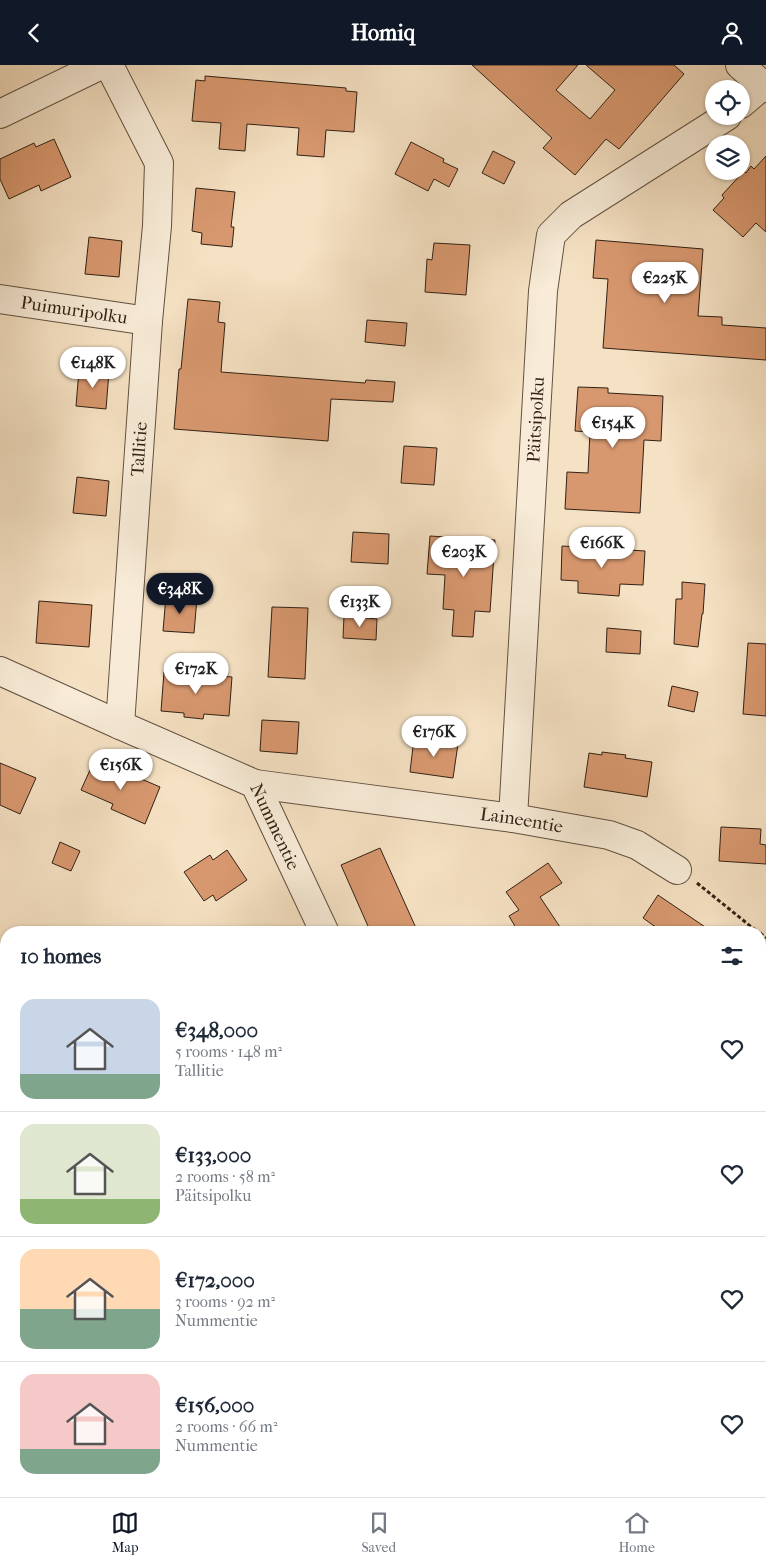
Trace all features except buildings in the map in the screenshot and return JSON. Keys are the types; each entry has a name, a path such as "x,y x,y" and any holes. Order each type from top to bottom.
{"street":[{"path":"0,114 101,65"},
{"name":"Tallitie","path":"109,65 159,163 158,226 148,321 120,725"},
{"path":"740,65 764,87 750,97"},
{"name":"Päitsipolku","path":"513,818 542,291 551,235 571,215 712,125"},
{"name":"Puimuripolku","path":"0,299 148,321"},
{"name":"Nummentie","path":"0,671 255,784 322,926"},
{"name":"Laineentie","path":"255,784 513,818 609,835 637,845 678,870"}],"path":[{"path":"678,870 751,926"}]}
